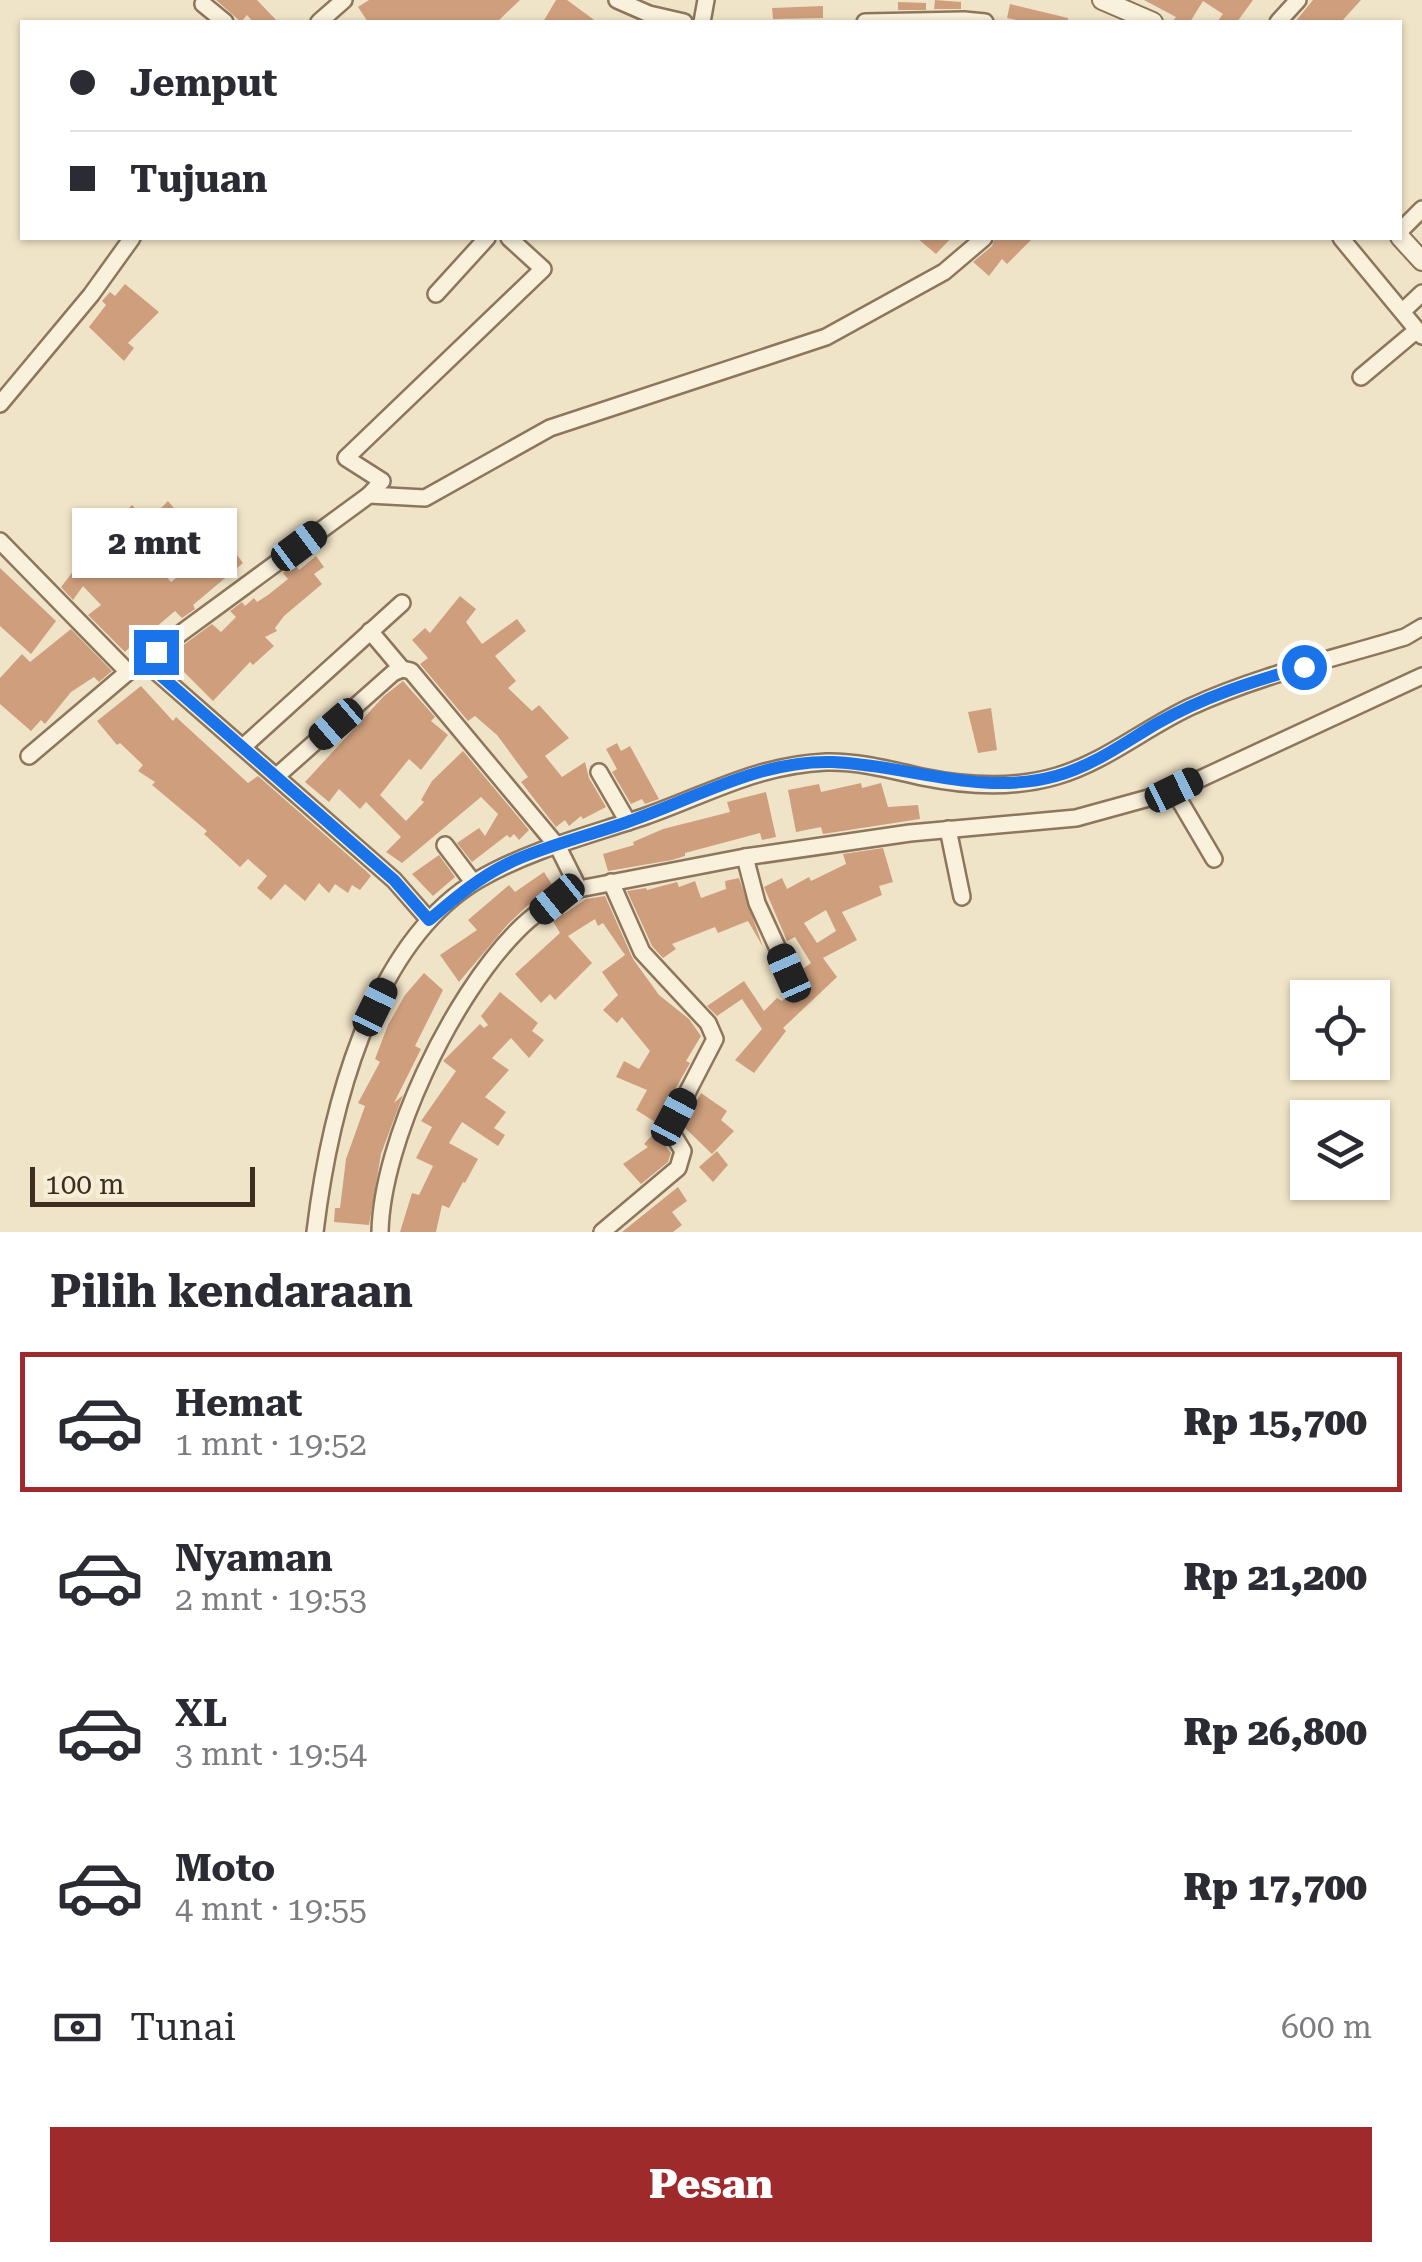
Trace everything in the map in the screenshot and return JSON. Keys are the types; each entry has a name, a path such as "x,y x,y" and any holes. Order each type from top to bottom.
{"street":[{"path":"320,20 344,0"},
{"path":"617,0 648,14 675,20"},
{"path":"1102,0 1148,20"},
{"path":"1280,20 1298,0"},
{"path":"203,4 222,20"},
{"path":"1402,232 1422,210"},
{"path":"1402,236 1422,261"},
{"path":"0,404 91,295 131,240"},
{"path":"436,294 486,240"},
{"path":"29,756 128,672 369,495 382,480 346,458 543,270 511,240"},
{"path":"369,495 425,498 550,428 826,338 944,272 982,240"},
{"path":"1343,240 1414,301 1420,333 1361,378"},
{"path":"0,542 128,672"},
{"path":"244,746 402,603"},
{"path":"315,1232 342,1091 390,975 429,920 473,882 512,861 565,859 628,822 742,776 826,762 993,786 1058,776 1245,683 1405,637 1422,628"},
{"path":"370,632 402,669 416,676 565,859 579,888"},
{"path":"144,661 394,880 429,920"},
{"path":"278,775 402,669"},
{"path":"380,1232 394,1154 416,1091 457,1010 516,932 557,899 579,888 745,857 948,829 1076,818 1174,790 1422,676"},
{"path":"598,772 628,822"},
{"path":"1174,790 1214,860"},
{"path":"948,829 962,897"},
{"path":"445,845 473,882"},
{"path":"745,857 757,903 789,973"},
{"path":"602,1232 678,1168 683,1152 671,1124 715,1039 708,1024 642,952 611,882"}],"building":[{"path":"216,0 257,0 276,20 251,20 247,15 239,20"},
{"path":"369,0 520,0 499,20 367,20 358,7"},
{"path":"556,0 567,0 594,20 544,20"},
{"path":"935,0 961,2 961,9 934,9"},
{"path":"1144,0 1253,0 1238,20 1218,20 1223,14 1203,1 1191,20 1174,20 1176,17"},
{"path":"1313,0 1361,0 1343,20 1297,20"},
{"path":"898,2 926,3 926,10 898,10"},
{"path":"1010,4 1068,20 1016,20 1007,18"},
{"path":"823,6 823,18 773,19 772,8"},
{"path":"919,240 949,240 936,254"},
{"path":"994,240 1031,240 1007,264 1002,259 989,276 973,262"},
{"path":"125,284 159,312 128,343 134,348 124,361 89,327 106,305 102,301 110,292 115,296"},
{"path":"168,501 195,533 211,520 243,563 193,605 195,609 182,618 175,611 149,633 138,651 129,648 125,652 88,615 101,605 83,586 73,600 61,587 78,565 96,573 117,553 101,535 132,505 150,524 133,540 171,582 192,565 177,550 184,543 155,514"},
{"path":"316,556 324,567 314,574 322,584 284,616 275,628 277,631 265,637 274,646 253,665 250,662 213,701 176,664 184,655 178,649 212,624 221,632 236,617 230,611 242,602 245,606 254,598 257,602 268,595 288,579 283,573 295,564 299,570"},
{"path":"0,568 56,621 31,654 0,626"},
{"path":"460,596 476,609 466,622 482,644 517,619 526,631 495,656 516,681 508,688 532,711 539,705 569,738 545,756 562,777 585,762 589,778 606,807 583,819 581,816 569,826 565,820 556,827 521,782 528,777 497,735 475,716 468,721 420,664 428,658 412,640 425,628 430,633"},
{"path":"71,629 112,671 99,682 94,677 71,692 45,724 41,720 31,731 0,704 0,678 22,654 30,662"},
{"path":"403,681 435,717 431,721 448,735 421,770 409,759 380,795 406,821 424,802 421,800 432,781 463,751 529,830 519,840 514,834 510,838 507,835 472,862 457,843 479,828 485,836 498,814 481,797 402,863 386,852 401,837 366,802 360,809 339,789 329,802 305,782 384,696"},
{"path":"141,686 173,721 176,717 248,783 258,776 366,871 371,876 360,890 352,885 348,893 335,884 329,893 319,883 305,901 285,884 271,900 257,888 267,876 248,859 240,867 204,834 207,831 152,785 155,782 138,771 143,765 120,743 117,745 97,721"},
{"path":"991,708 997,750 978,753 968,712"},
{"path":"617,743 621,751 630,746 659,799 631,804 612,772 617,769 606,749"},
{"path":"861,783 862,788 881,783 888,807 918,805 920,819 823,834 821,827 796,832 788,790 819,784 821,792"},
{"path":"766,792 776,837 762,840 760,833 672,860 608,871 603,854 634,845 633,842 663,829 730,812 727,802"},
{"path":"883,848 893,882 879,886 882,895 842,912 857,940 823,958 837,977 783,1028 786,1031 754,1073 735,1060 762,1029 742,999 717,1016 707,1006 744,981 764,1011 797,986 800,971 811,963 795,937 787,941 764,887 782,878 787,889 809,877 811,881 846,864 843,854","holes":["826,910 836,931 817,943 804,923"]},
{"path":"439,855 455,877 433,896 412,874"},
{"path":"544,872 554,888 508,924 459,982 440,955 477,930 468,920 509,885 515,892"},
{"path":"739,878 763,947 748,921 718,933 715,927 672,944 676,949 663,958 652,946 627,891 677,882 679,887 695,881 701,898 726,889 725,881"},
{"path":"605,896 633,959 659,995 689,1019 701,1036 686,1061 690,1063 665,1107 660,1125 636,1110 647,1090 616,1077 624,1061 639,1069 650,1051 622,1017 617,1023 603,1010 618,995 602,972 625,955 603,923 598,926 595,919 568,936 592,963 555,1000 550,994 541,1003 515,974 560,933 551,918 586,899"},
{"path":"424,973 443,990 415,1046 421,1049 394,1103 403,1095 381,1154 369,1225 334,1222 335,1208 340,1208 346,1159 365,1106 358,1103 380,1062 375,1059 388,1025 405,995"},
{"path":"500,992 538,1023 532,1031 544,1040 529,1058 511,1038 492,1058 509,1070 485,1097 506,1112 494,1128 505,1135 498,1146 462,1122 449,1143 478,1159 465,1183 449,1208 442,1205 436,1232 400,1232 412,1193 419,1195 433,1166 416,1158 432,1127 421,1121 456,1071 443,1061 480,1024 484,1028 488,1025 481,1016"},
{"path":"701,1093 727,1111 721,1120 734,1131 712,1154 683,1126"},
{"path":"660,1127 663,1142 671,1153 668,1162 641,1184 623,1164 648,1147 644,1144"},
{"path":"717,1151 728,1165 713,1182 699,1167"},
{"path":"678,1187 687,1201 672,1212 682,1225 673,1232 622,1232"}],"route":[{"path":"156,652 144,661 394,880 429,920 473,882 512,861 673,806 742,776 826,762 993,786 1058,776 1245,683 1304,667"}]}
